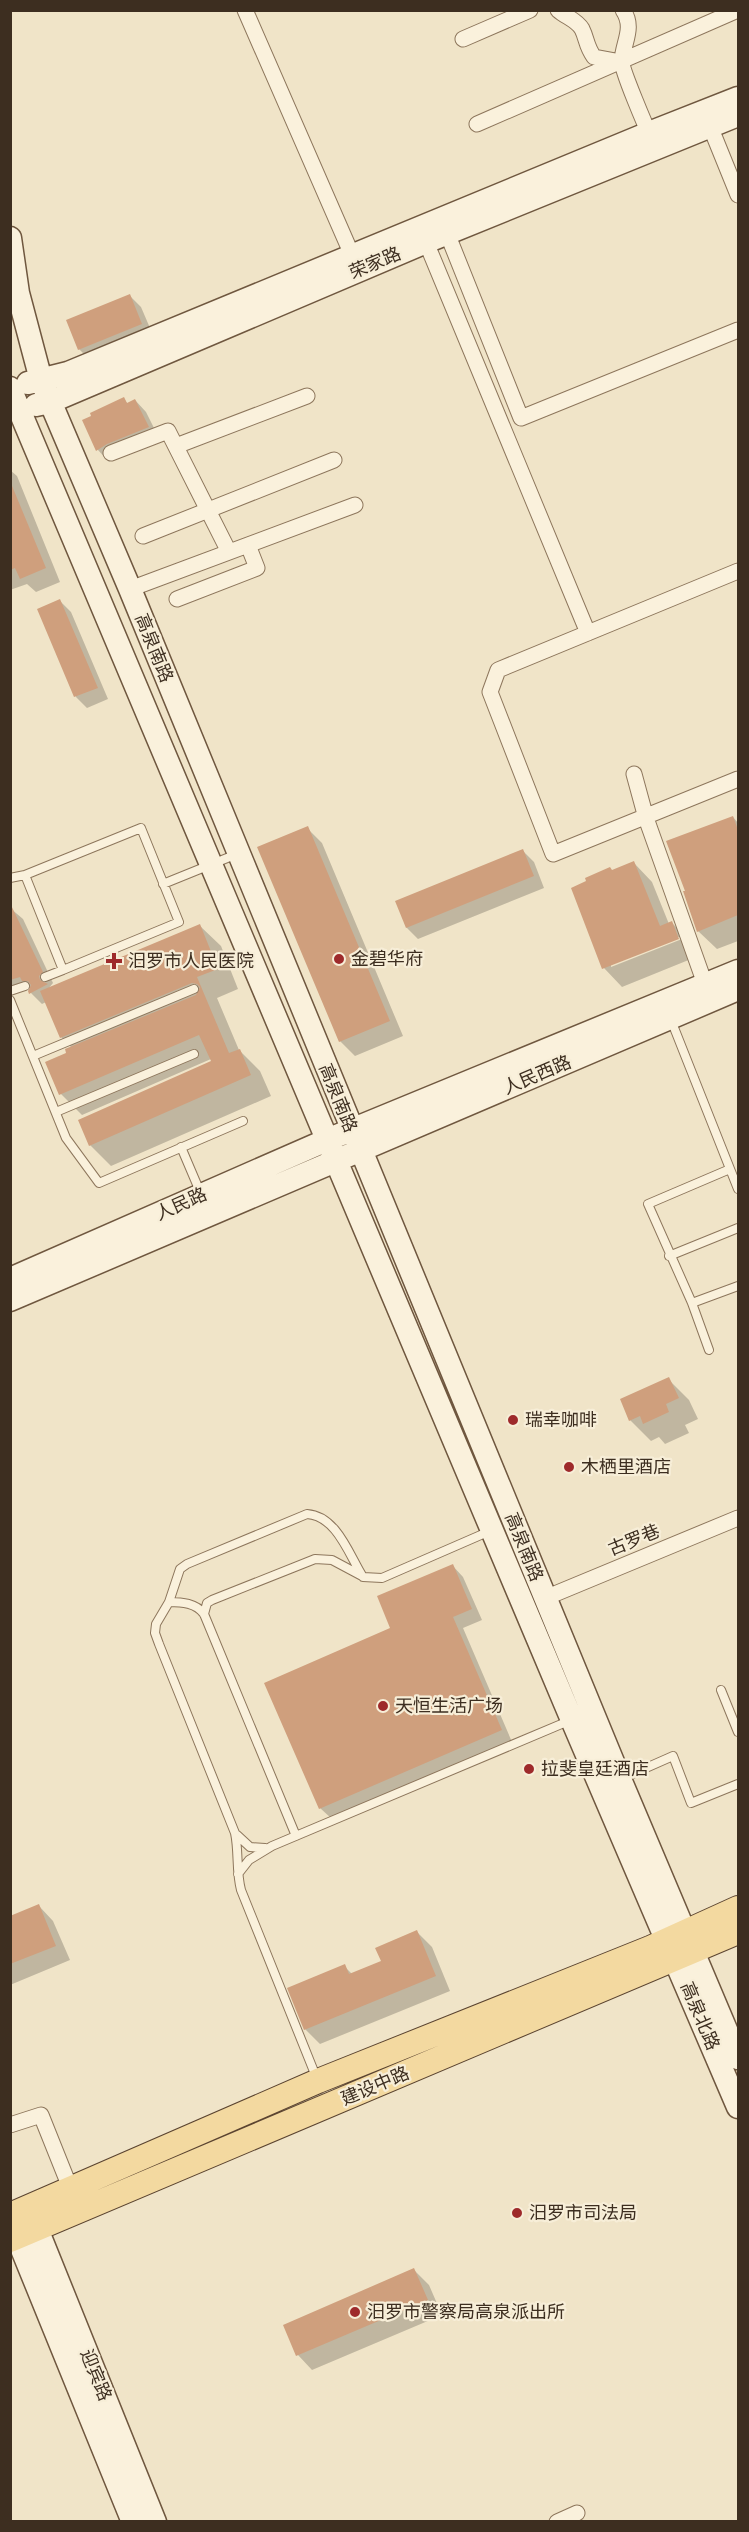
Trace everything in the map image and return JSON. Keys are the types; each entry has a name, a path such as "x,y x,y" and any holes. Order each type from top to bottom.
{"main road":[{"name":"荣家路","path":"16,409 50,402 447,233 652,140 738,98"},
{"name":"荣家路","path":"10,387 68,373 352,255 652,140 710,126 738,115"},
{"name":"高泉南路","path":"10,238 18,293 41,380 130,589 620,1779 680,1944"},
{"name":"高泉南路","path":"10,387 16,409 212,864 572,1720 680,1944"},
{"name":"人民西路","path":"667,1010 705,984 738,971"},
{"name":"人民西路","path":"355,1140 667,1010 738,989"},
{"name":"人民路","path":"10,1300 355,1140"},
{"name":"人民路","path":"10,1279 202,1195 331,1150"},
{"name":"建设中路","path":"19,2230 680,1944 738,1908"},
{"name":"建设中路","path":"19,2230 71,2190 318,2081 650,1948 738,1932"},
{"name":"高泉北路","path":"680,1944 738,2058"},
{"name":"高泉北路","path":"680,1944 738,2107"},
{"name":"迎宾路","path":"19,2230 133,2522"},
{"name":"迎宾路","path":"19,2230 155,2522"}],"street":[{"path":"245,10 352,255"},
{"path":"463,39 530,10"},
{"path":"558,10 576,22 582,30 586,46 594,57 621,62"},
{"path":"623,10 629,35 621,62 652,140"},
{"path":"477,124 738,10"},
{"path":"710,126 738,195"},
{"path":"447,233 521,418 738,330"},
{"path":"426,242 588,633"},
{"path":"176,446 308,396"},
{"path":"111,453 168,431 229,552"},
{"path":"143,536 334,460"},
{"path":"130,589 355,505"},
{"path":"177,599 258,568 248,545"},
{"path":"738,571 498,670 490,692 553,854 738,779"},
{"path":"634,774 646,818 705,984"},
{"name":"古罗巷","path":"545,1598 738,1518"},
{"path":"10,2125 41,2115 71,2190"},
{"path":"557,2522 577,2513"}],"lane":[{"path":"10,878 25,875 141,828 179,922 45,977"},
{"path":"163,884 238,854"},
{"path":"25,875 63,970"},
{"path":"10,991 25,986"},
{"path":"33,1056 194,989"},
{"path":"10,1000 66,1138 99,1183 243,1121"},
{"path":"667,1010 738,1189"},
{"path":"56,1112 194,1054"},
{"path":"181,1147 202,1195"},
{"path":"709,1350 692,1304 648,1204 730,1169"},
{"path":"669,1256 738,1228"},
{"path":"692,1304 738,1286"},
{"path":"318,2081 255,1927 237,1875 239,1850 235,1833 155,1633 156,1624 170,1602 177,1576 187,1564 307,1514 315,1514 324,1519 341,1537 363,1577"},
{"path":"191,1605 212,1600 315,1559 332,1560 363,1577 382,1578 492,1530"},
{"path":"173,1593 180,1602"},
{"path":"204,1614 207,1604 212,1600"},
{"path":"170,1602 191,1605 204,1614 296,1836"},
{"path":"721,1690 738,1732"},
{"path":"235,1833 243,1843 250,1847 260,1849 272,1846 572,1720"},
{"path":"620,1779 673,1756 692,1803 738,1784"},
{"path":"237,1875 249,1860 272,1846"}],"building":[{"path":"130,294 142,324 78,350 66,320"},
{"path":"124,397 127,403 135,399 149,427 107,444 96,451 82,420 91,416 90,413"},
{"path":"10,481 46,568 20,579 15,568 10,570"},
{"path":"60,599 98,688 74,697 37,609"},
{"path":"733,816 738,830 738,915 697,932 683,891 685,891 666,841"},
{"path":"308,826 390,1021 339,1042 257,847"},
{"path":"523,849 534,876 406,928 395,901"},
{"path":"634,861 660,926 672,921 679,939 602,969 571,888 586,881 585,878 610,867 612,870"},
{"path":"10,903 43,972 39,976 40,980 48,984 29,994 31,985 28,981 22,981 20,977 10,980"},
{"path":"200,924 218,969 197,977 229,1053 240,1049 251,1075 89,1146 78,1120 211,1061 199,1035 59,1095 45,1062 66,1053 65,1049 196,995 200,987 192,983 60,1038 40,991"},
{"path":"669,1377 679,1398 666,1404 669,1412 643,1424 640,1416 629,1421 620,1399"},
{"name":"天恒生活广场","path":"453,1564 472,1609 453,1617 502,1730 319,1809 264,1683 390,1628 377,1596"},
{"path":"39,1904 56,1946 10,1964 10,1916"},
{"path":"417,1930 436,1976 304,2030 287,1988 345,1964 349,1974 381,1961 375,1948"},
{"name":"汨罗市警察局高泉派出所","path":"414,2268 428,2300 296,2356 283,2325"}],"place":[{"name":"金碧华府","path":"339,959"},
{"name":"汨罗市人民医院","path":"114,961"},
{"name":"瑞幸咖啡","path":"513,1420"},
{"name":"木栖里酒店","path":"569,1467"},
{"name":"天恒生活广场","path":"383,1706"},
{"name":"拉斐皇廷酒店","path":"529,1769"},
{"name":"汨罗市司法局","path":"517,2213"},
{"name":"汨罗市警察局高泉派出所","path":"355,2312"}]}
